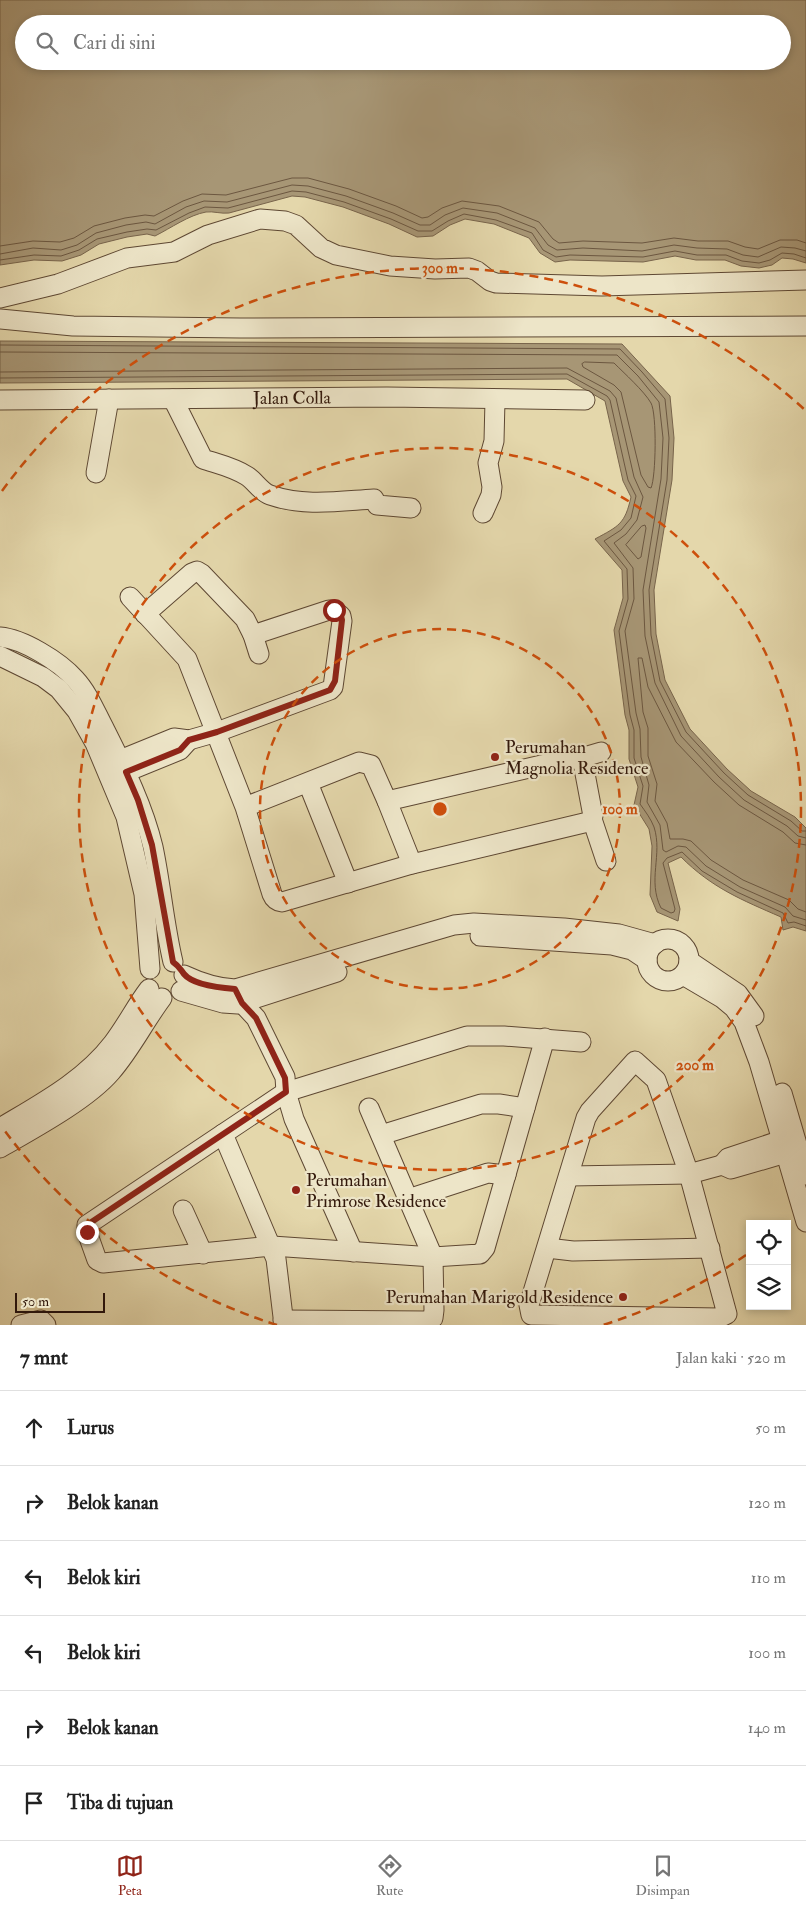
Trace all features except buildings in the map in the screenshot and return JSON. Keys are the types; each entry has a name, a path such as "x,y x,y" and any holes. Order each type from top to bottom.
{"street":[{"path":"0,298 58,284 127,258 174,252 208,235 260,219 286,221 296,225 321,248 336,255 390,266 435,269 469,268 496,283 602,286 806,280"},
{"path":"0,319 73,326 211,328 806,326"},
{"name":"Jalan Colla","path":"0,400 387,397 585,400"},
{"path":"96,473 109,398"},
{"path":"174,399 204,459 245,474 271,495 318,503 346,503 374,499 377,505 411,508"},
{"path":"483,513 491,495 492,487 488,463 494,441 495,400"},
{"path":"146,614 192,573 197,571 245,619 260,654"},
{"path":"130,597 187,659 245,807 274,899 282,902 412,864 588,822 592,819"},
{"path":"123,766 174,738 189,740 217,732 330,690 333,687 342,620 341,616 334,610 253,635"},
{"path":"0,637 42,653 75,679 88,696 138,800 152,845 149,877 144,894 150,969 147,979 155,994 147,1018 121,1060 92,1090 0,1148"},
{"path":"0,656 43,676 59,689 77,712 98,750 149,877 180,976 173,998 155,994"},
{"path":"387,801 601,752"},
{"path":"577,758 583,763 593,812 592,819 606,861"},
{"path":"245,807 363,762 371,765 374,770 412,864"},
{"path":"308,783 348,883"},
{"path":"150,969 162,961 180,976 224,1003 238,996 419,946 463,937 478,936 612,945 651,952 667,939 678,942 686,950 686,968"},
{"path":"651,952 651,971 659,979 671,980 686,968"},
{"path":"686,968 738,994 753,1015 764,1039 806,1175"},
{"path":"0,1128 53,1096 88,1069 113,1044 155,994"},
{"path":"238,996 256,1018 285,1078 286,1092 294,1119 353,1252"},
{"path":"545,1038 483,1252 480,1254 433,1257 272,1246 161,1258 100,1262 97,1260 87,1232 87,1225 286,1092 473,1035 545,1038 581,1042"},
{"path":"635,1061 656,1080 689,1174 729,1320 719,1318 531,1315 529,1306 569,1176 590,1111 635,1061"},
{"path":"381,1135 481,1104 499,1104 525,1108"},
{"path":"223,1134 272,1246 276,1259 284,1322 430,1320 433,1318 434,1310 433,1257 369,1108"},
{"path":"569,1176 689,1174 722,1165 731,1169 796,1143"},
{"path":"796,1143 806,1222"},
{"path":"408,1199 488,1173 506,1175"},
{"path":"183,1210 203,1254"},
{"path":"161,1258 194,1235"},
{"path":"547,1248 573,1251 710,1248"},
{"path":"21,1325 41,1320 46,1325"}],"water":[{"path":"0,0 806,0 806,263 782,258 772,265 759,268 741,266 725,260 696,260 675,256 643,262 570,260 555,262 540,253 529,238 494,224 465,219 450,225 433,236 417,237 389,224 343,207 305,197 292,196 229,213 209,212 200,214 155,236 147,234 99,244 81,255 62,261 34,260 0,265"},
{"path":"0,341 622,344 670,396 674,438 672,480 654,590 656,634 665,680 690,729 727,769 751,791 795,817 806,828 806,931 793,927 783,930 781,917 740,899 716,885 681,857 668,863 680,909 678,921 657,912 650,895 652,846 649,829 634,805 638,787 629,759 629,730 625,715 614,630 623,598 622,570 595,539 620,523 626,513 631,497 623,481 605,401 567,379 0,383"}],"place":[{"name":"Perumahan Magnolia Residence","path":"495,757"},
{"name":"Perumahan Primrose Residence","path":"296,1190"},
{"name":"Perumahan Marigold Residence","path":"623,1297"}],"route":[{"path":"87,1232 87,1225 286,1092 285,1078 256,1018 242,1003 235,989 200,983 184,975 178,965 173,962 152,845 138,800 126,772 180,750 189,740 217,732 330,690 335,681 342,620 341,616 334,610"}]}
